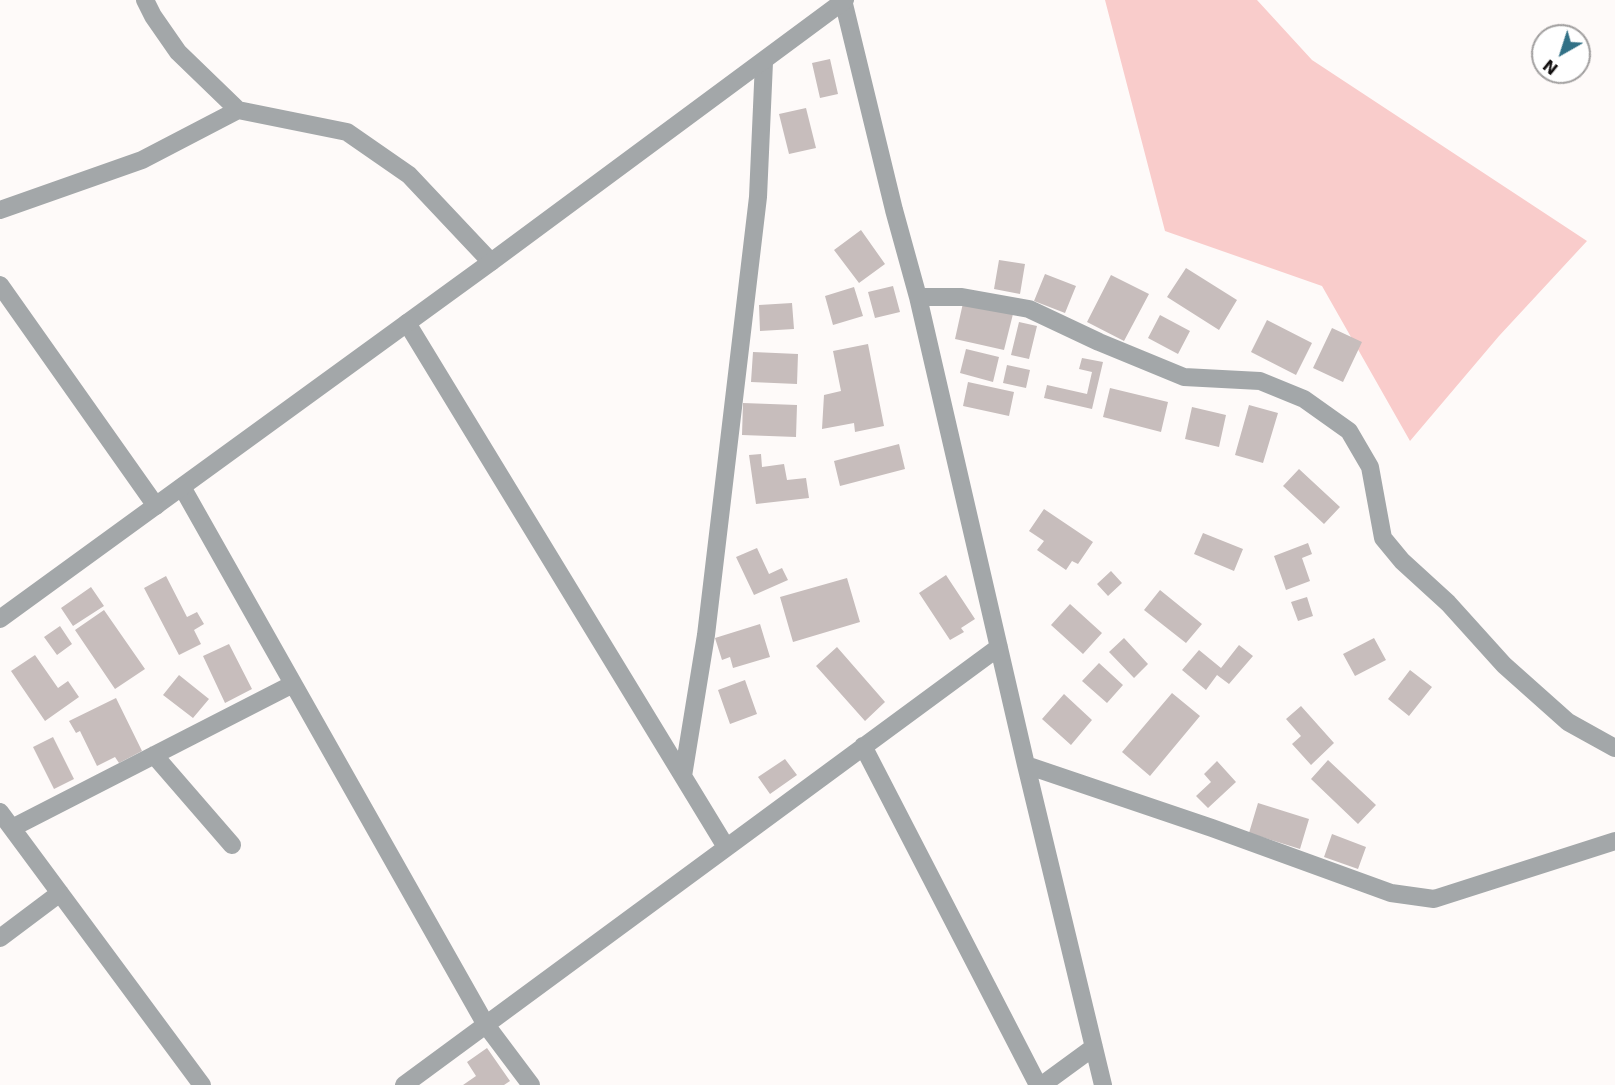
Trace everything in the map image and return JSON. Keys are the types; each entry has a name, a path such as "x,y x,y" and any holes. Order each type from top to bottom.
{"street":[{"path":"145,0 153,16 178,52 238,110 347,132 409,175 491,262"},
{"path":"0,619 764,62 844,0 894,210 918,297 1026,765 1103,1085"},
{"path":"683,776 706,635 758,197 764,62"},
{"path":"0,210 142,160 238,110"},
{"path":"0,285 156,506"},
{"path":"918,297 962,297 1029,309 1098,342 1184,376 1260,381 1304,399 1349,431 1370,467 1383,538 1402,561 1448,603 1504,665 1568,722 1615,748"},
{"path":"408,323 726,847"},
{"path":"182,487 486,1025 531,1085"},
{"path":"404,1085 999,647"},
{"path":"12,828 293,684"},
{"path":"863,746 1040,1085 1094,1047"},
{"path":"154,755 232,845"},
{"path":"1026,765 1212,828 1391,893 1434,899 1615,841"},
{"path":"0,812 202,1085"},
{"path":"0,938 60,893"}],"shaded area":[{"path":"1105,0 1257,0 1312,60 1587,241 1499,336 1410,441 1322,286 1165,231"}],"building":[{"path":"830,59 838,94 820,98 812,63"},
{"path":"806,108 816,148 789,154 779,114"},
{"path":"861,230 885,264 859,283 834,250"},
{"path":"999,260 1025,264 1020,294 994,289"},
{"path":"1186,268 1237,300 1219,330 1167,297"},
{"path":"1045,274 1076,286 1065,313 1034,301"},
{"path":"1111,275 1149,294 1124,341 1087,322"},
{"path":"893,286 900,312 875,318 868,292"},
{"path":"854,287 863,316 833,325 825,296"},
{"path":"792,303 794,329 760,331 759,305"},
{"path":"963,303 1013,314 1004,350 955,339"},
{"path":"1160,315 1190,331 1178,354 1148,338"},
{"path":"1267,320 1312,343 1296,375 1251,352"},
{"path":"1019,322 1037,326 1029,359 1011,355"},
{"path":"1332,328 1362,342 1343,382 1313,368"},
{"path":"868,344 884,426 855,432 854,423 822,429 824,395 841,391 833,351"},
{"path":"966,349 999,357 993,382 960,373"},
{"path":"753,352 798,354 797,384 751,382"},
{"path":"1082,358 1103,362 1092,409 1044,398 1047,385 1087,394 1092,372 1079,369"},
{"path":"1007,365 1030,370 1026,388 1003,383"},
{"path":"968,382 1014,392 1009,416 963,406"},
{"path":"1110,388 1168,402 1161,432 1103,417"},
{"path":"743,403 797,405 796,437 742,435"},
{"path":"1249,405 1278,413 1263,463 1235,455"},
{"path":"1192,407 1226,415 1219,447 1185,439"},
{"path":"899,444 905,469 840,486 834,461"},
{"path":"761,454 762,467 784,464 787,480 806,478 809,498 756,504 749,455"},
{"path":"1299,469 1340,507 1324,524 1283,486"},
{"path":"1044,509 1093,542 1078,564 1072,561 1066,570 1037,550 1044,541 1029,531"},
{"path":"1203,533 1243,549 1234,571 1194,554"},
{"path":"1308,543 1312,554 1302,558 1310,581 1286,590 1274,556"},
{"path":"757,548 769,574 782,568 788,580 754,595 736,557"},
{"path":"1111,571 1122,583 1108,596 1097,584"},
{"path":"946,575 975,619 961,628 964,632 950,640 919,593"},
{"path":"166,576 187,617 197,612 204,624 194,630 201,644 179,655 144,588"},
{"path":"847,578 860,622 793,642 780,597"},
{"path":"91,587 104,606 73,626 61,608"},
{"path":"1160,590 1202,624 1186,643 1144,610"},
{"path":"1307,597 1313,616 1298,621 1291,602"},
{"path":"1070,604 1102,633 1083,654 1051,625"},
{"path":"104,610 145,669 115,689 75,630"},
{"path":"760,624 770,657 733,668 730,657 722,660 715,638"},
{"path":"60,626 72,644 57,655 44,637"},
{"path":"1124,638 1148,664 1134,678 1109,652"},
{"path":"1374,638 1386,660 1355,676 1343,654"},
{"path":"229,644 252,689 225,703 203,656"},
{"path":"1239,645 1253,656 1229,684 1217,675 1206,690 1182,670 1199,650 1221,668"},
{"path":"837,647 885,702 865,721 816,666"},
{"path":"35,655 58,688 68,681 79,697 45,721 11,671"},
{"path":"1099,663 1123,685 1107,703 1082,681"},
{"path":"1410,670 1432,687 1409,716 1388,699"},
{"path":"179,675 209,699 193,718 163,695"},
{"path":"745,680 757,714 730,724 718,690"},
{"path":"1172,693 1200,716 1150,776 1122,752"},
{"path":"1064,694 1092,720 1071,745 1042,719"},
{"path":"116,698 142,751 119,763 115,757 97,766 80,731 76,733 69,721"},
{"path":"1301,706 1334,743 1311,765 1292,744 1301,736 1286,719"},
{"path":"53,737 74,779 54,789 33,747"},
{"path":"785,759 797,775 770,794 758,777"},
{"path":"1328,760 1376,805 1358,824 1311,779"},
{"path":"1217,761 1236,782 1208,808 1196,796 1211,782 1204,774"},
{"path":"1258,803 1309,819 1300,849 1249,833"},
{"path":"1332,834 1366,847 1358,869 1324,857"},
{"path":"487,1048 510,1081 504,1085 463,1085 476,1076 467,1062"}]}
